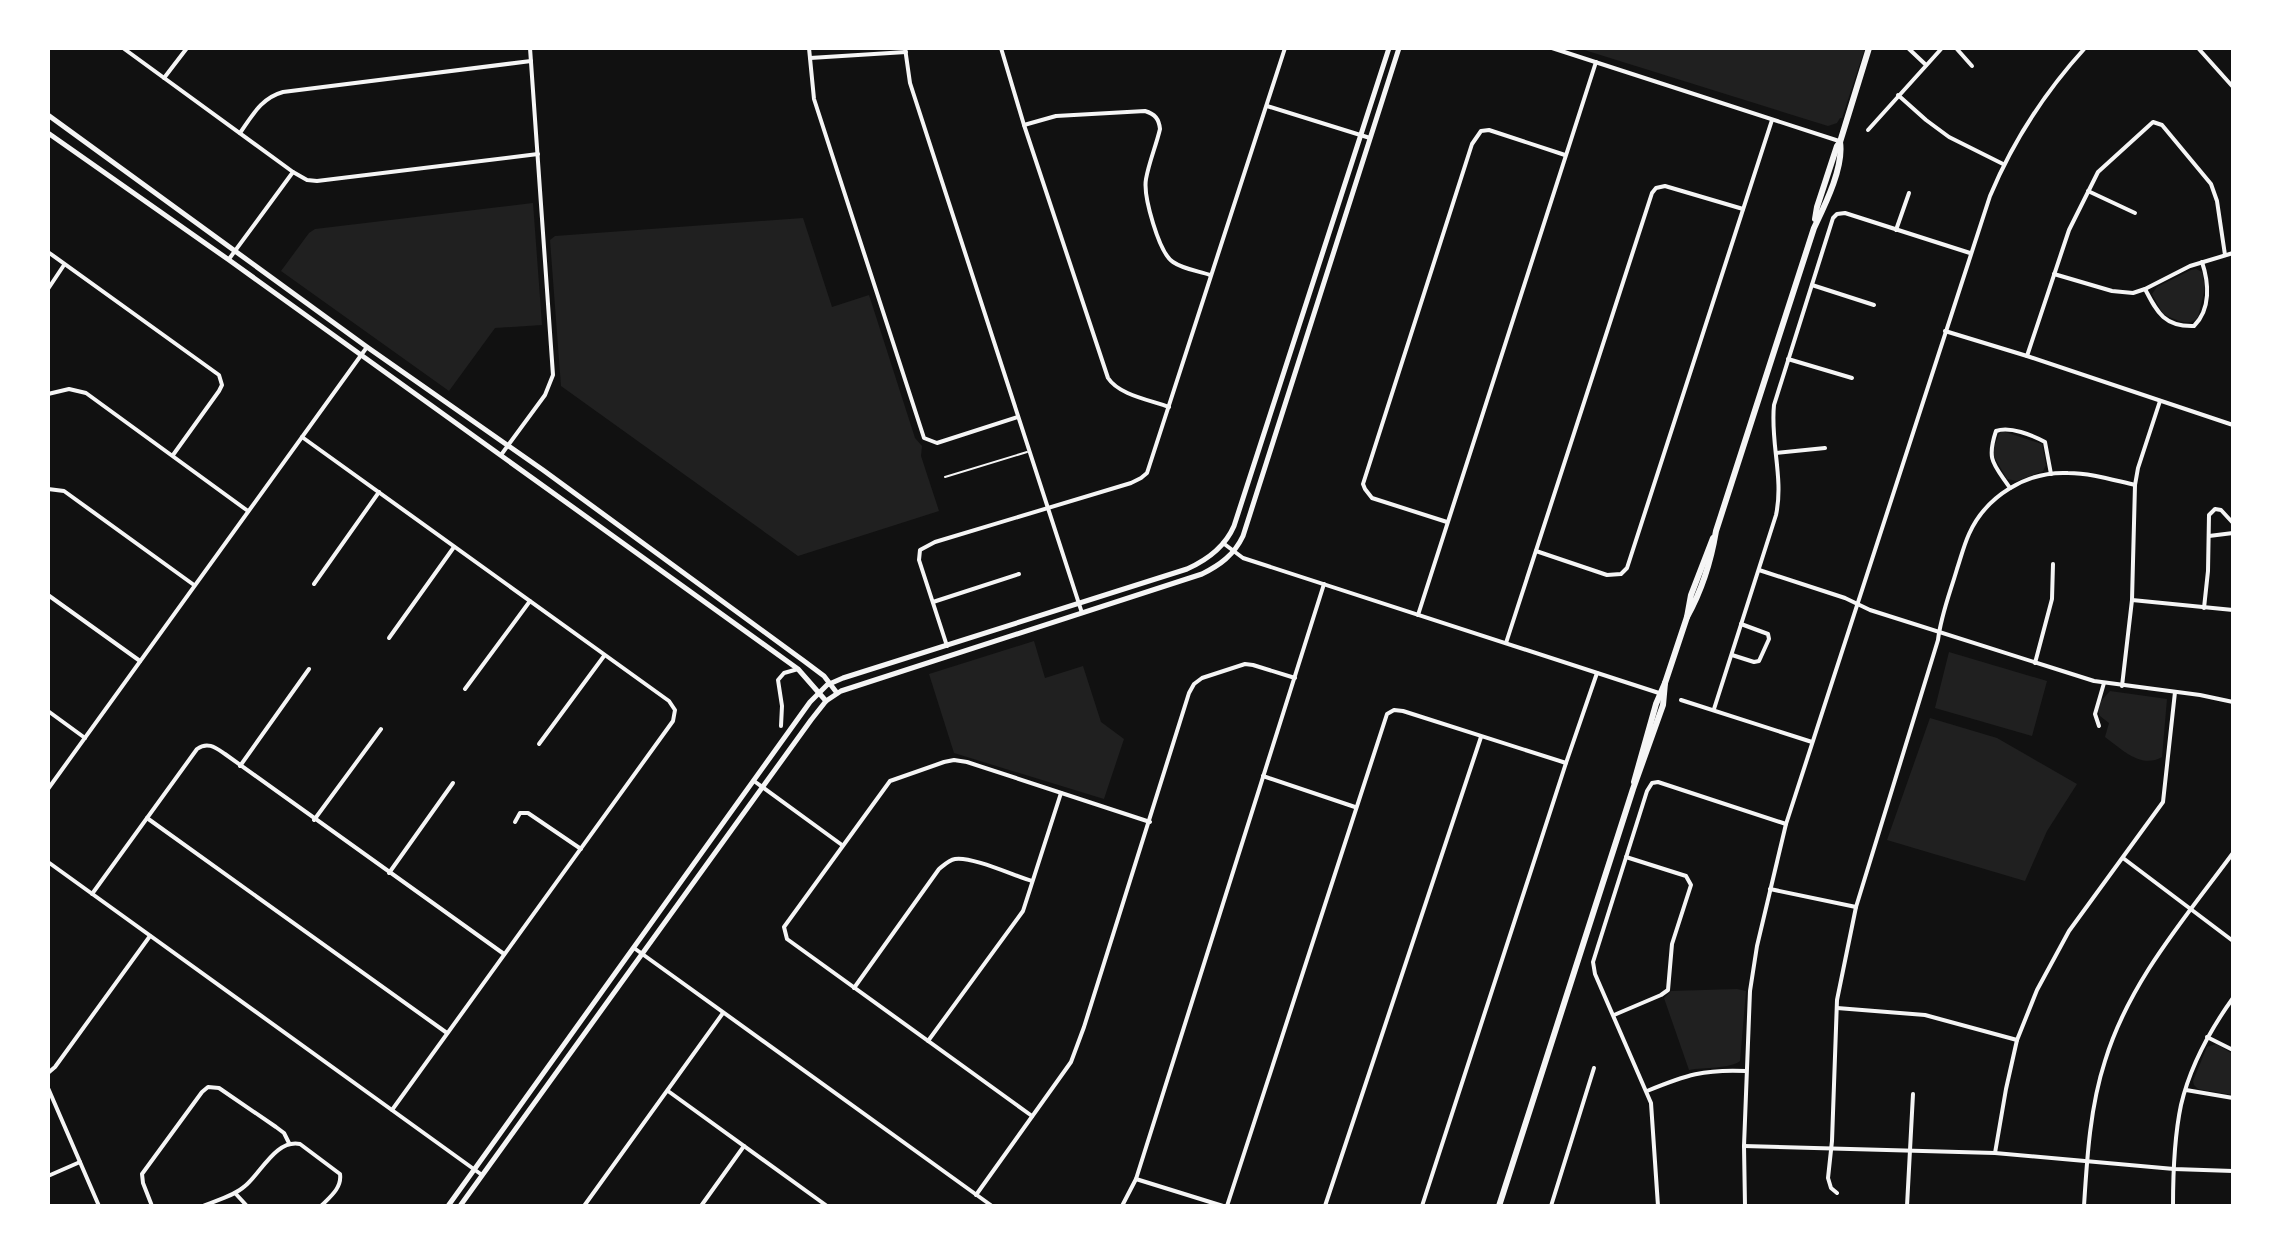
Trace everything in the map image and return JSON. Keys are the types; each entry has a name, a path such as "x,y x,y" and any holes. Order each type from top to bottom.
{"main road":[{"path":"1499,1206 1633,789 1641,774 1691,595 1716,531 1814,228 1832,185 1841,151 1840,142 1871,48"}],"street":[{"path":"123,48 303,178 317,181 538,154"},
{"path":"164,79 187,48"},
{"path":"501,455 545,395 553,375 530,48"},
{"path":"809,48 814,99 922,434 927,441 937,443 1018,417"},
{"path":"1001,48 1109,381 1125,391 1169,407"},
{"path":"947,646 919,560 920,550 935,542 1143,477 1148,470 1285,48"},
{"path":"448,1206 819,692 830,683 1192,566 1223,543 1234,526 1389,48"},
{"path":"460,1206 826,701 837,693 1202,574 1218,566 1234,551 1243,536 1399,48"},
{"path":"1552,48 1840,142"},
{"path":"1908,48 1926,65"},
{"path":"1868,130 1942,48"},
{"path":"1956,48 1972,66"},
{"path":"1745,1206 1746,1071 1752,972 1786,824 1984,209 2003,164 2041,103 2085,48"},
{"path":"2198,48 2233,87"},
{"path":"810,58 906,50 910,83 1082,613"},
{"path":"240,133 262,103 283,92 531,61"},
{"path":"1418,615 1596,62"},
{"path":"1898,95 1949,137 2003,164"},
{"path":"1267,106 1370,138"},
{"path":"1024,125 1056,116 1145,111 1154,114 1160,129 1146,192 1162,246 1176,264 1210,275"},
{"path":"48,115 804,661 837,693"},
{"path":"1536,551 1607,575 1621,574 1627,568 1772,120"},
{"path":"2027,356 2069,230 2088,191 2104,165 2149,124 2158,123 2211,184 2217,201 2225,255"},
{"path":"1447,522 1372,498 1363,484 1467,159 1476,136 1481,131 1489,130 1565,155"},
{"path":"48,133 798,669 826,701"},
{"path":"229,260 293,172"},
{"path":"1506,643 1652,193 1656,188 1665,186 1743,209"},
{"path":"2088,191 2135,213"},
{"path":"1896,230 1909,193"},
{"path":"1714,709 1778,506 1774,405 1832,221 1837,214 1845,213 1970,253"},
{"path":"48,252 219,375 222,382 219,391 173,455"},
{"path":"2054,274 2121,293 2133,293 2202,262 2233,253"},
{"path":"2145,289 2158,314 2194,326 2199,322 2208,296 2208,282 2202,262"},
{"path":"48,289 64,265"},
{"path":"1812,285 1874,305"},
{"path":"1945,331 2232,423"},
{"path":"48,789 367,347"},
{"path":"1788,359 1852,378"},
{"path":"48,394 69,389 82,391 248,511"},
{"path":"2122,686 2132,600 2135,485 2161,400"},
{"path":"2010,488 1990,453 1996,431 2002,429 2043,440 2047,445 2051,474"},
{"path":"302,437 675,707 673,721 392,1110"},
{"path":"1776,453 1825,448"},
{"path":"1837,1193 1831,1188 1828,1178 1837,1008 1856,907 1968,536 1985,509 2010,488 2030,479 2078,473 2135,485"},
{"path":"48,489 64,491 194,585"},
{"path":"314,584 379,492"},
{"path":"2204,608 2209,515 2212,510 2221,510 2233,523"},
{"path":"2209,536 2233,533"},
{"path":"1223,543 1243,558 1663,694"},
{"path":"389,638 454,547"},
{"path":"2035,663 2052,599 2053,564"},
{"path":"1759,570 1870,610 2104,683 2209,696 2233,702"},
{"path":"933,602 1019,574"},
{"path":"1122,1206 1136,1179 1324,584"},
{"path":"48,595 140,661"},
{"path":"2132,600 2233,610"},
{"path":"465,689 530,601"},
{"path":"1732,655 1757,662 1769,639 1766,632 1741,624"},
{"path":"539,744 604,656"},
{"path":"976,1195 1071,1062 1078,1047 1194,684 1202,678 1245,664 1295,678"},
{"path":"240,766 309,669"},
{"path":"781,726 778,680 784,673 798,669"},
{"path":"1422,1206 1597,673"},
{"path":"2099,726 2095,714 2104,683"},
{"path":"1995,1153 2017,1040 2037,990 2082,912 2163,802 2175,692"},
{"path":"1681,700 1812,742"},
{"path":"48,711 85,738"},
{"path":"1136,1179 1225,1206 1383,722 1390,712 1403,711 1566,763"},
{"path":"314,820 381,729"},
{"path":"1325,1206 1481,737"},
{"path":"92,894 197,749 201,746 214,747 504,954"},
{"path":"1032,1116 787,939 784,932 786,922 890,781 944,762 967,762 1150,822"},
{"path":"1263,776 1355,807"},
{"path":"754,781 842,845"},
{"path":"1658,1206 1651,1103 1595,974 1593,962 1647,791 1652,783 1658,782 1786,824"},
{"path":"389,873 453,783"},
{"path":"928,1041 1023,911 1061,793"},
{"path":"515,822 520,813 528,813 581,849"},
{"path":"147,818 448,1034"},
{"path":"2084,1206 2094,1103 2104,1061 2118,1025 2137,987 2233,853"},
{"path":"1614,1015 1668,990 1672,944 1691,885 1686,876 1626,857"},
{"path":"854,988 939,869 948,862 959,858 1032,881"},
{"path":"2122,858 2233,941"},
{"path":"48,862 482,1175"},
{"path":"1770,889 1856,907"},
{"path":"48,1073 73,1044 150,936"},
{"path":"634,948 992,1206"},
{"path":"2173,1206 2179,1119 2186,1090 2207,1037 2233,998"},
{"path":"1837,1008 1925,1015 2017,1040"},
{"path":"584,1206 723,1012"},
{"path":"2207,1037 2233,1050"},
{"path":"1551,1206 1594,1068"},
{"path":"1647,1091 1692,1073 1718,1069 1746,1071"},
{"path":"152,1206 142,1174 208,1087 219,1088 265,1119 284,1133 289,1143"},
{"path":"48,1088 99,1206"},
{"path":"2186,1090 2233,1098"},
{"path":"668,1091 827,1206"},
{"path":"1907,1206 1913,1094"},
{"path":"203,1206 247,1185 289,1143 300,1144 340,1174 338,1189 321,1206"},
{"path":"701,1206 744,1146"},
{"path":"1744,1146 1995,1153 2174,1169 2233,1171"},
{"path":"48,1176 80,1162"},
{"path":"234,1193 247,1206"},
{"path":"815,1206 819,1200"}],"lane":[{"path":"945,477 1028,451"}],"shaded area":[{"path":"1578,48 1865,48 1842,118 1828,126"},
{"path":"533,203 542,325 495,328 449,391 281,271 315,229"},
{"path":"803,218 832,307 869,295 915,438 922,446 921,456 939,511 798,556 561,386 550,240 555,236"},
{"path":"2191,270 2202,272 2205,288 2198,317 2186,322 2163,314 2152,294 2157,287"},
{"path":"2002,431 2042,444 2046,465 2043,471 2017,481 2007,479 1992,453"},
{"path":"1034,641 1045,678 1083,666 1101,722 1124,739 1104,799 954,753 929,674"},
{"path":"1949,652 2047,681 2032,736 1935,708"},
{"path":"2110,691 2167,699 2162,757 2147,761 2139,759 2105,737 2109,723 2098,711 2101,701"},
{"path":"1930,718 1997,738 2077,784 2047,831 2025,881 1887,840"},
{"path":"1671,991 1746,991 1740,1061 1723,1067 1689,1070 1664,998"},
{"path":"2216,1044 2233,1054 2233,1095 2198,1089 2194,1085 2207,1047"}]}
